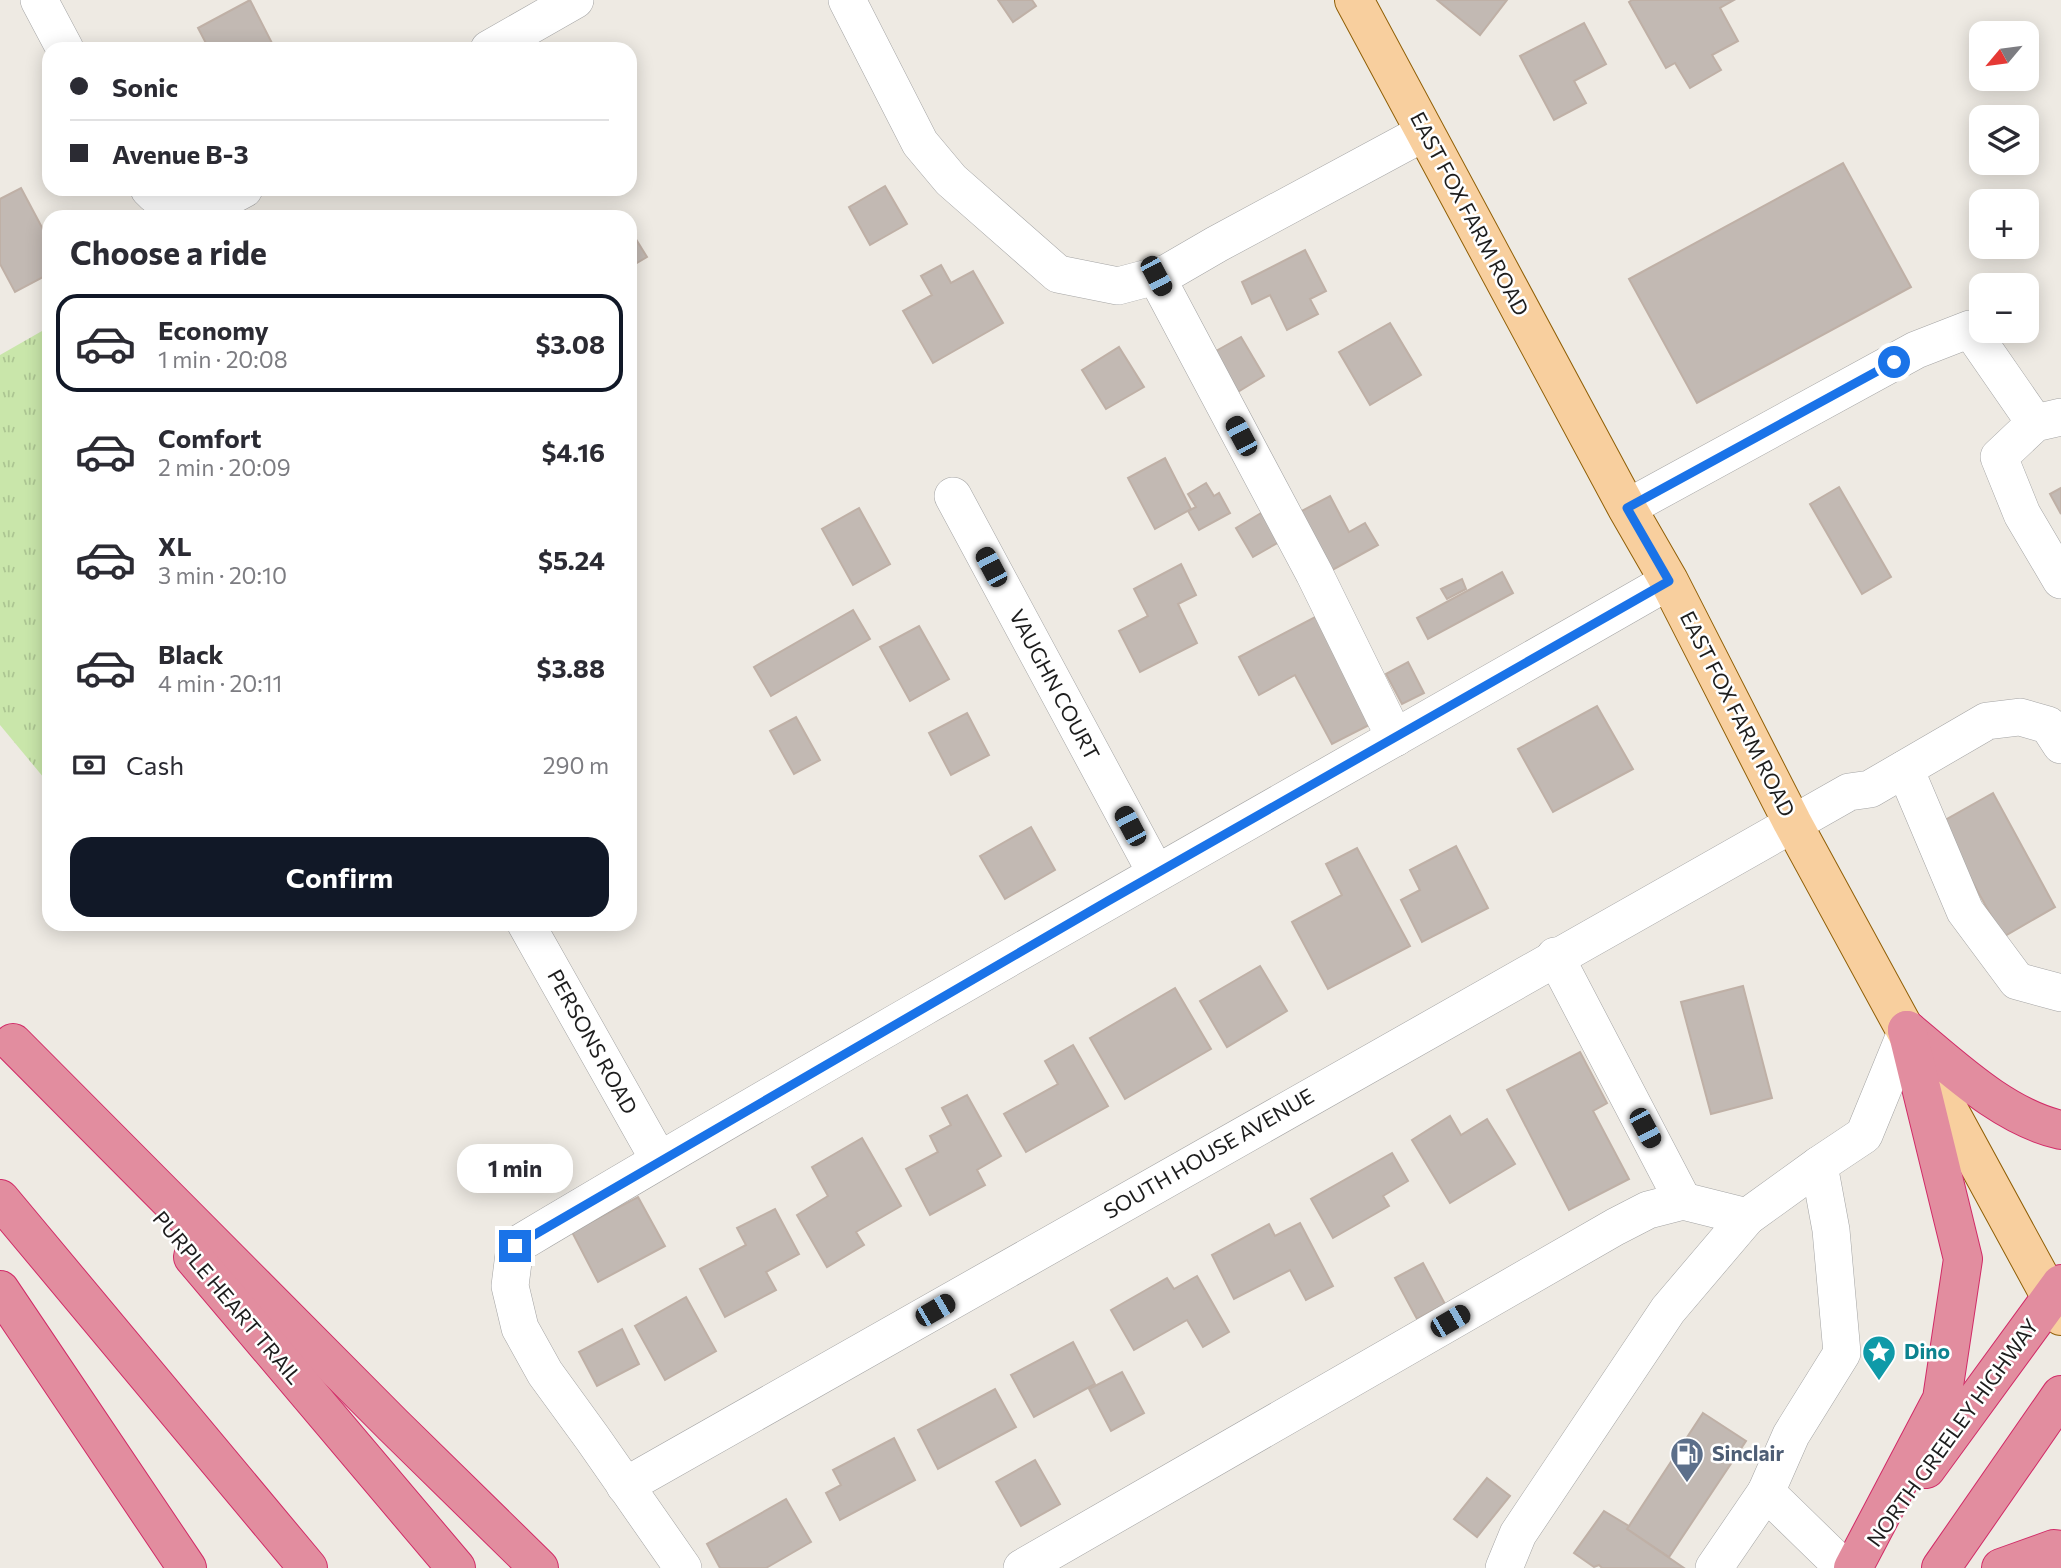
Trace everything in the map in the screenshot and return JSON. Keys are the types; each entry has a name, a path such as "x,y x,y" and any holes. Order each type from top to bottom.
{"highway":[{"path":"1907,1030 1963,1077 2020,1116 2061,1130"},
{"path":"1854,1568 1942,1399 1962,1259 1907,1030"},
{"path":"6,1035 393,1425 539,1568"},
{"name":"PURPLE HEART TRAIL","path":"6,1035 456,1568"},
{"path":"0,1199 308,1568"},
{"path":"0,1290 187,1568"},
{"name":"NORTH GREELEY HIGHWAY","path":"1854,1568 2058,1299"},
{"path":"1941,1568 2061,1395"},
{"path":"2001,1568 2054,1549 2061,1550"}],"main road":[{"name":"EAST FOX FARM ROAD","path":"1354,0 1627,508 1669,581 1792,822 2058,1299"}],"street":[{"path":"40,0 61,42"},
{"path":"501,42 575,0"},
{"path":"847,0 920,143 951,180 1058,274 1118,286 1167,274 1217,244 1425,132"},
{"path":"164,199 208,206 229,196"},
{"path":"1156,276 1314,573 1395,738"},
{"path":"1627,508 1916,350 1970,329 2048,420 1999,457 2022,514 2061,580"},
{"name":"VAUGHN COURT","path":"953,496 1156,873"},
{"path":"683,1568 545,1373 520,1328 510,1286 515,1246 1156,873 1669,581"},
{"name":"SOUTH HOUSE AVENUE","path":"625,1486 1555,956 1849,792 1870,789 1987,721 2020,717 2048,725 2061,746"},
{"path":"1905,769 1965,911 2017,981 2061,993"},
{"name":"PERSONS ROAD","path":"530,931 659,1160"},
{"path":"1555,956 1683,1201"},
{"path":"1504,1568 1518,1534 1668,1310 1748,1217 1864,1135 1907,1030"},
{"path":"1714,1568 1766,1492 1791,1435 1842,1353 1831,1230 1819,1165"},
{"path":"1022,1568 1648,1210 1683,1201 1748,1217"},
{"path":"1766,1492 1844,1568"}],"green space":[{"path":"42,331 42,776 0,725 0,355"}],"building":[{"path":"250,0 271,42 205,42 198,28"},
{"path":"998,0 1032,0 1036,6 1013,22"},
{"path":"1437,0 1507,0 1480,35"},
{"path":"1734,0 1720,8 1738,41 1712,55 1721,70 1690,88 1675,63 1666,68 1629,2"},
{"path":"1584,23 1606,64 1574,81 1586,103 1554,120 1520,56"},
{"path":"1843,163 1911,287 1697,403 1629,279"},
{"path":"885,186 907,224 870,245 849,207"},
{"path":"21,188 42,227 42,278 15,292 0,264 0,199"},
{"path":"637,241 647,257 637,263"},
{"path":"1305,250 1326,291 1310,299 1318,314 1287,330 1270,295 1252,304 1242,282"},
{"path":"941,265 951,283 973,271 1003,323 933,363 903,311 932,295 921,276"},
{"path":"1390,323 1421,375 1370,405 1339,352"},
{"path":"1241,337 1264,376 1231,396 1207,356"},
{"path":"1119,347 1144,387 1106,409 1082,370"},
{"path":"1165,458 1191,509 1155,529 1128,478"},
{"path":"1206,483 1214,496 1219,493 1230,513 1199,530 1188,511 1196,507 1188,494"},
{"path":"1839,487 1891,577 1862,594 1810,504"},
{"path":"2061,488 2061,514 2050,494"},
{"path":"1330,496 1349,532 1365,523 1378,545 1327,573 1296,514"},
{"path":"859,508 890,564 853,585 822,529"},
{"path":"1263,512 1279,542 1253,557 1236,528"},
{"path":"1181,564 1196,595 1178,604 1197,643 1140,672 1119,631 1148,616 1134,589"},
{"path":"1502,572 1513,593 1428,639 1417,618"},
{"path":"1462,579 1466,589 1447,599 1441,589"},
{"path":"853,610 870,639 771,696 754,667"},
{"path":"1317,616 1373,723 1332,744 1295,675 1259,695 1239,657"},
{"path":"919,626 949,679 910,701 880,647"},
{"path":"1408,662 1424,693 1402,704 1386,674"},
{"path":"1597,706 1633,769 1553,812 1518,749"},
{"path":"967,713 989,755 951,775 929,733"},
{"path":"796,717 820,760 794,774 770,731"},
{"path":"1993,793 2055,907 2003,937 1940,823"},
{"path":"1031,827 1055,870 1005,899 980,856"},
{"path":"1456,846 1488,908 1422,942 1401,900 1420,890 1410,870"},
{"path":"1357,848 1410,946 1328,989 1292,922 1342,895 1326,864"},
{"path":"1260,966 1287,1011 1227,1047 1200,1001"},
{"path":"1743,986 1772,1098 1711,1114 1681,1002"},
{"path":"1175,988 1211,1049 1125,1099 1090,1038"},
{"path":"1073,1045 1108,1106 1026,1152 1004,1114 1058,1084 1045,1061"},
{"path":"1580,1052 1607,1103 1593,1111 1629,1179 1569,1210 1507,1090"},
{"path":"967,1095 1001,1156 977,1170 985,1185 930,1215 906,1169 938,1152 930,1136 951,1125 942,1108"},
{"path":"1450,1116 1461,1135 1487,1119 1515,1164 1450,1203 1412,1140"},
{"path":"862,1138 901,1206 856,1232 864,1245 827,1267 797,1215 828,1196 812,1167"},
{"path":"1392,1153 1408,1181 1383,1196 1389,1206 1333,1238 1311,1199"},
{"path":"638,1197 665,1246 598,1282 572,1232"},
{"path":"775,1209 799,1254 766,1272 776,1290 725,1317 700,1269 746,1245 737,1228"},
{"path":"1300,1223 1333,1286 1306,1300 1290,1270 1234,1299 1212,1255 1269,1224 1275,1236"},
{"path":"1423,1263 1445,1304 1417,1319 1395,1278"},
{"path":"1197,1276 1229,1332 1203,1347 1187,1320 1134,1350 1111,1310 1167,1278 1174,1289"},
{"path":"686,1297 716,1351 665,1380 635,1326"},
{"path":"622,1329 639,1364 597,1386 579,1352"},
{"path":"1073,1342 1095,1384 1034,1417 1011,1375"},
{"path":"1122,1372 1144,1413 1111,1431 1089,1389"},
{"path":"995,1389 1016,1427 938,1469 918,1430"},
{"name":"Sinclair","path":"1703,1413 1746,1441 1669,1557 1627,1529"},
{"path":"894,1438 915,1480 840,1520 826,1493 841,1485 833,1470"},
{"path":"1035,1460 1060,1504 1021,1526 996,1482"},
{"path":"1487,1478 1510,1496 1477,1537 1454,1519"},
{"path":"786,1499 811,1542 766,1568 720,1568 707,1544"},
{"path":"1604,1511 1629,1526 1627,1529 1684,1568 1594,1567 1574,1553"}],"place":[{"name":"Dino","path":"1879,1382"},
{"name":"Sinclair","path":"1687,1484"}],"route":[{"path":"515,1246 1108,901 1669,581 1627,508 1894,362"}]}
